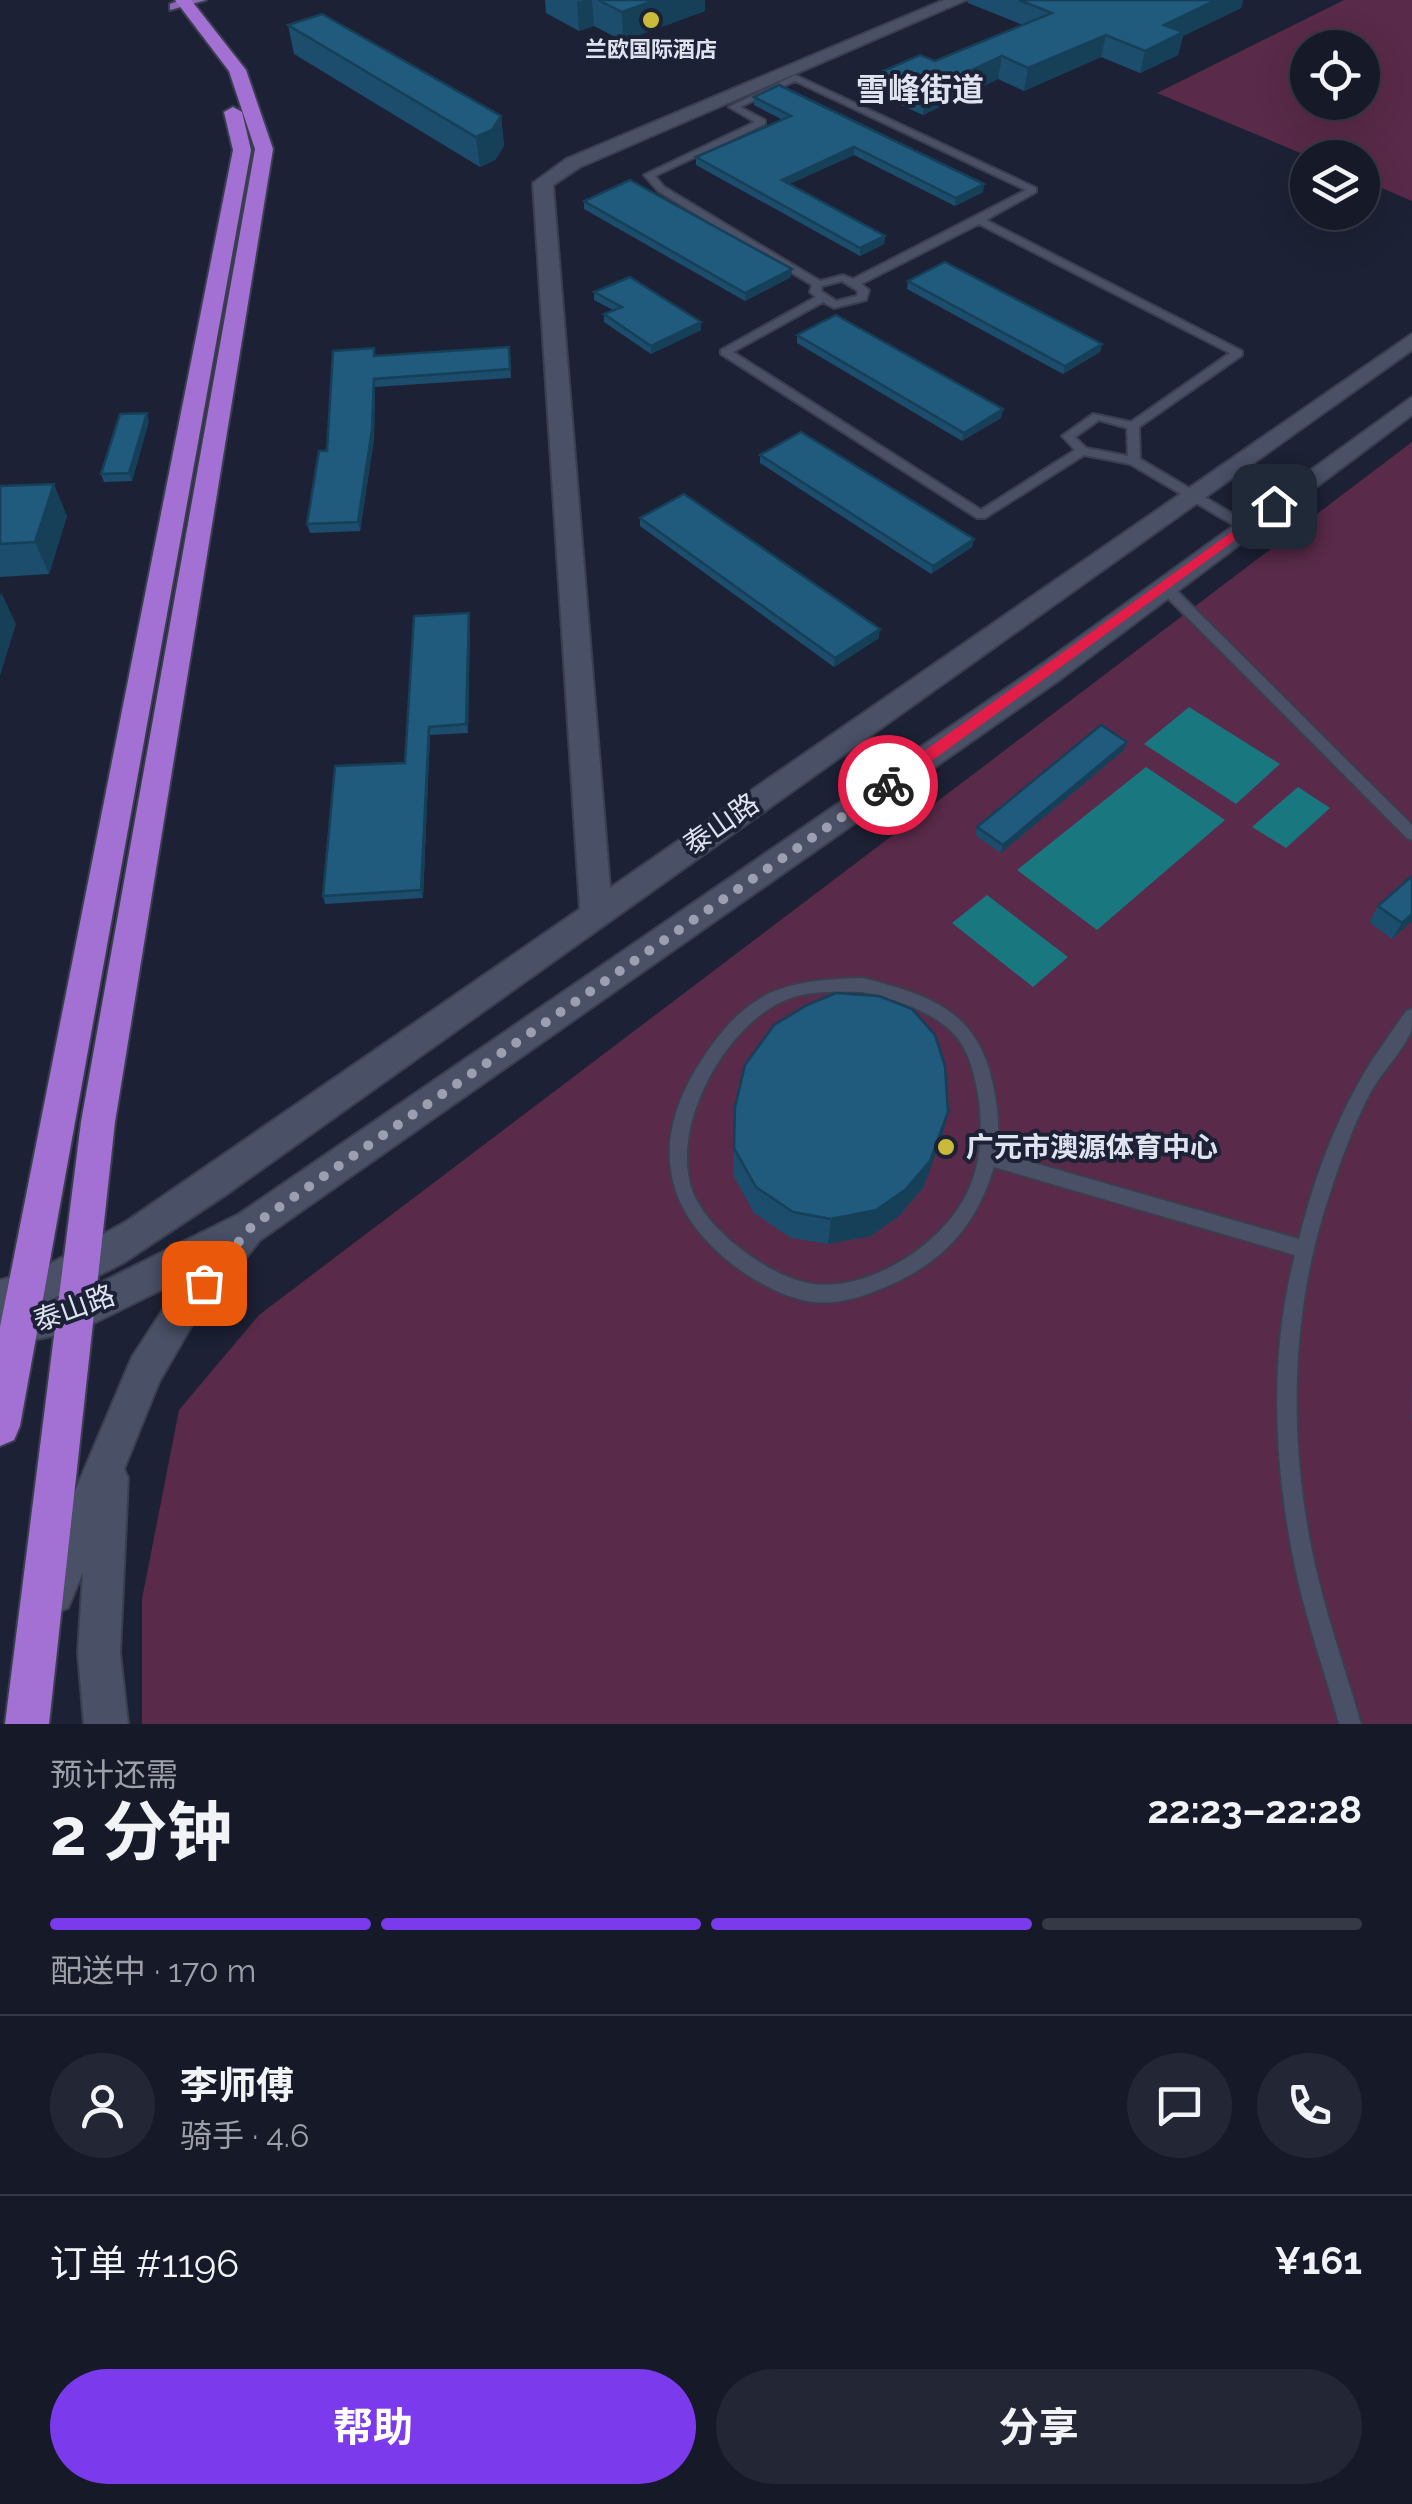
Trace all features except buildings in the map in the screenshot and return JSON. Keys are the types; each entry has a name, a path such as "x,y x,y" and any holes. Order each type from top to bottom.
{"highway":[{"path":"27,1724 35,1637 86,1263 98,1122 264,149 237,70 180,2"},
{"path":"0,1426 10,1312 242,150 223,74 180,2"}],"street":[{"path":"596,911 543,183 590,154 958,0"},
{"name":"泰山路","path":"10,1312 215,1183 596,911 1412,340"},
{"name":"泰山路","path":"10,1312 80,1312 252,1226 1036,682 1412,404"},
{"path":"35,1637 146,1370 180,1312 252,1226"},
{"path":"106,1724 99,1653 109,1452"}],"lane":[{"path":"818,284 815,292 820,300 834,304 862,298 864,290 856,282 842,278 818,284 661,188 649,175 762,122 733,107 795,78 1033,190 856,282"},
{"path":"978,220 1238,353 1133,426"},
{"path":"820,300 725,352 981,515 1082,451"},
{"path":"1133,426 1097,416 1068,436 1082,451 1134,461 1246,527"},
{"path":"1133,426 1134,461"},
{"path":"1165,586 1412,834"},
{"path":"863,985 912,998 954,1024 977,1051 990,1104 990,1158 978,1195 959,1224 920,1262 867,1287 815,1293 761,1276 708,1231 681,1188 679,1136 690,1090 717,1044 770,1000 812,986 863,985"},
{"path":"1350,1724 1308,1575 1286,1429 1292,1303 1311,1213 1363,1091 1412,1016"},
{"path":"990,1158 1304,1249"}],"shaded area":[{"path":"1344,0 1412,0 1412,201 1380,187 1380,140 1290,140 1290,149 1157,93"},
{"name":"广元市澳源体育中心","path":"1412,442 1412,1724 142,1724 142,1599 179,1410 259,1315"},
{"path":"1189,707 1280,764 1236,804 1144,744"},
{"path":"1146,767 1225,820 1097,930 1017,870"},
{"path":"1298,787 1330,808 1286,848 1252,827"},
{"path":"987,895 1068,957 1033,987 952,923"}],"way so far":[{"path":"204,1283 252,1226 888,785"}],"place":[{"name":"兰欧国际酒店","path":"651,20"},
{"name":"广元市澳源体育中心","path":"946,1147"}],"district":[{"name":"雪峰街道","path":"920,89"}],"route":[{"path":"888,785 1274,506"}]}
